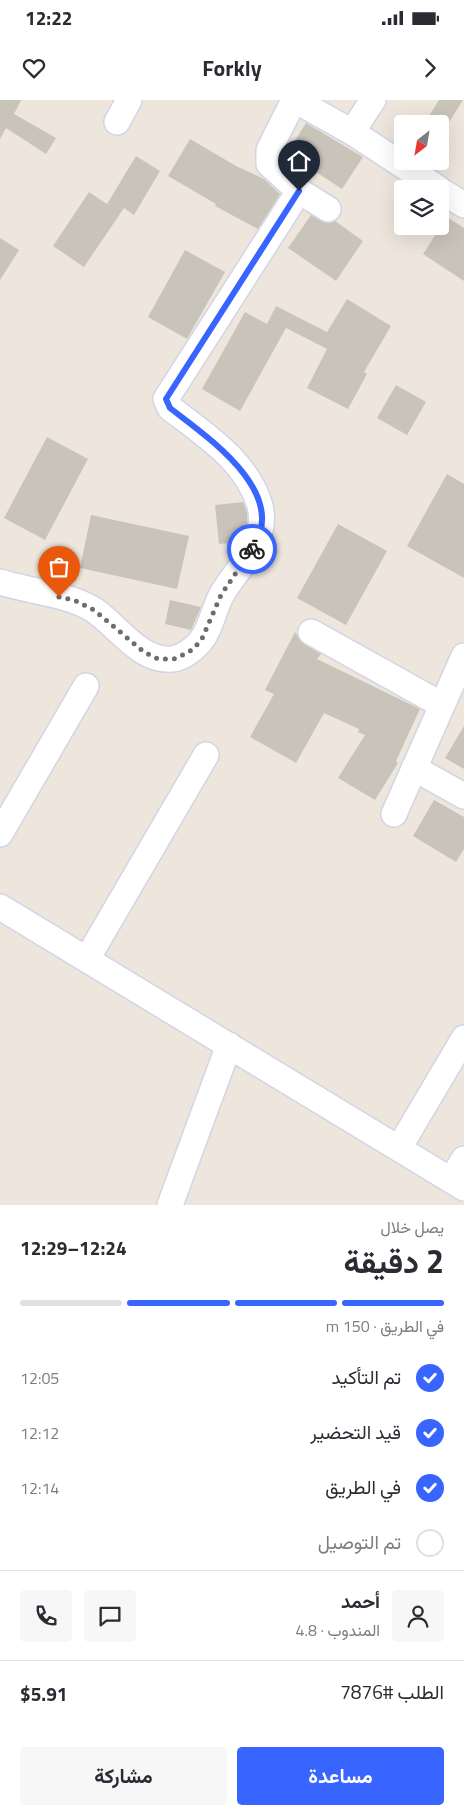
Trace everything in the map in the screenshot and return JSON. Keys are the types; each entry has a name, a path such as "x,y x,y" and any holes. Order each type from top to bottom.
{"street":[{"path":"117,122 129,100"},
{"path":"328,209 299,191 274,170 268,158 269,150 294,100 352,132 425,180"},
{"path":"352,132 373,100"},
{"path":"0,582 74,600 94,610 144,652 158,659 174,659 189,652 201,641 221,595 256,543 261,526 261,509 254,491 238,465 220,446 170,408 166,399 299,191"},
{"path":"449,195 464,205"},
{"path":"311,632 442,705"},
{"path":"394,814 464,656"},
{"path":"0,834 86,686"},
{"path":"87,959 206,755"},
{"path":"414,768 464,796"},
{"path":"0,907 457,1184 464,1159"},
{"path":"399,1148 464,1038"},
{"path":"170,1205 229,1045"}],"building":[{"path":"0,100 21,100 14,114 56,138 46,154 6,128 0,139"},
{"path":"439,100 463,100 449,122 449,115 430,115"},
{"path":"306,123 363,157 342,189 287,153"},
{"path":"190,139 236,166 264,179 280,194 258,229 215,206 216,204 168,176"},
{"path":"136,156 160,171 134,215 124,208 84,267 53,246 89,192 107,204"},
{"path":"311,215 327,223 335,221 363,241 336,281 288,248"},
{"path":"449,218 464,228 464,281 423,254 435,235 449,235"},
{"path":"0,238 19,250 0,280"},
{"path":"185,250 225,272 187,339 148,317"},
{"path":"347,299 391,326 364,372 367,374 348,409 307,388 327,349 286,328 240,411 202,389 245,312 267,324 276,306 327,332"},
{"path":"396,385 426,402 407,435 377,418"},
{"path":"47,437 88,459 45,540 4,518"},
{"path":"447,474 464,484 464,578 407,546"},
{"path":"243,502 247,512 247,523 240,542 219,544 215,505"},
{"path":"91,515 189,536 177,589 80,568"},
{"path":"338,524 387,551 346,625 297,598"},
{"path":"170,600 201,607 191,630 165,624"},
{"path":"295,632 304,644 321,654 317,659 420,709 396,761 398,763 375,800 338,778 365,735 358,732 359,729 324,713 296,763 250,737 274,694 265,690"},
{"path":"464,726 464,769 445,758"},
{"path":"434,800 464,817 464,849 456,862 413,836"}],"way so far":[{"path":"59,597 74,600 94,610 144,652 158,659 174,659 189,652 201,641 221,595 252,549"}],"route":[{"path":"252,549 256,543 261,526 261,509 254,491 238,465 220,446 170,408 166,399 299,191"}]}
